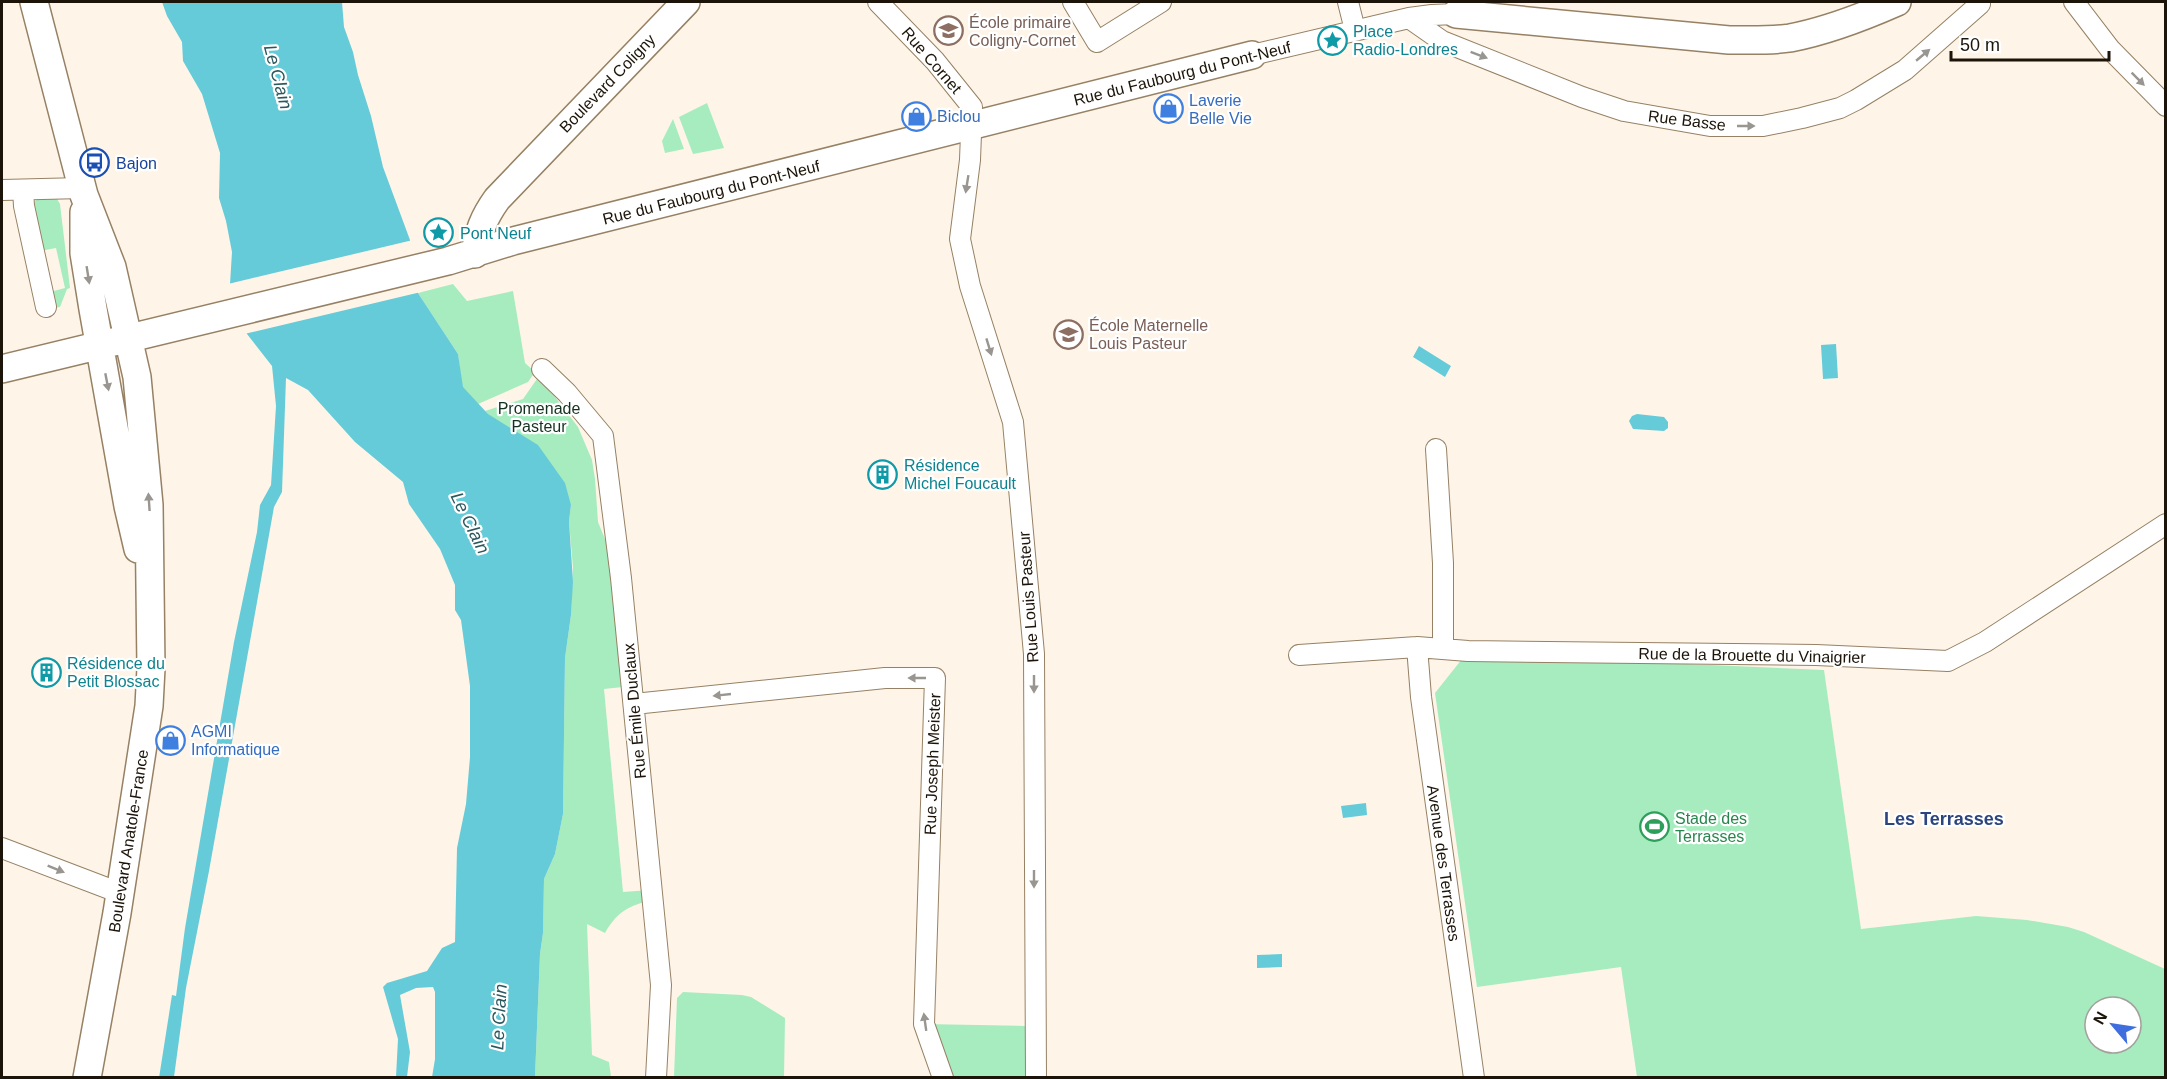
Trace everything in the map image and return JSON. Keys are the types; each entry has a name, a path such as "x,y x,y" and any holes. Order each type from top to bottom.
{"main road":[{"path":"34,2 83,192"},
{"name":"Boulevard Coligny","path":"475,254 479,231 497,200 686,2"},
{"name":"Rue du Faubourg du Pont-Neuf","path":"1456,14 1729,40 1761,40 1790,38 1831,28 1897,2"},
{"name":"Rue du Faubourg du Pont-Neuf","path":"475,254 513,241 1252,55"},
{"name":"Boulevard Coligny","path":"513,241 508,220 509,207 529,165"},
{"name":"Boulevard Anatole-France","path":"83,192 112,267 139,396 149,505 151,668 149,706 120,893 87,1077"},
{"name":"Boulevard Anatole-France","path":"83,192 84,253 128,506 150,602"},
{"path":"2,369 475,254"}],"street":[{"name":"Rue Cornet","path":"878,2 935,61 967,100 972,107 971,126"},
{"path":"1073,2 1096,42 1161,2"},
{"path":"1348,2 1355,30"},
{"name":"Rue Basse","path":"1409,18 1442,41 1582,97 1624,111 1710,126 1763,126 1812,116 1840,108 1856,100 1905,70 1980,2"},
{"path":"2074,2 2115,55 2166,106"},
{"name":"Rue du Faubourg du Pont-Neuf","path":"1252,55 1409,18 1456,14"},
{"name":"Rue Louis Pasteur","path":"971,126 969,167 960,239 970,286 1013,422 1034,654 1036,1077"},
{"path":"2,190 83,192"},
{"path":"23,190 24,206 46,307"},
{"name":"Rue Émile Duclaux","path":"542,369 567,393 603,436 634,704 661,985 656,1077"},
{"path":"1436,449 1443,563 1443,648"},
{"name":"Rue de la Brouette du Vinaigrier","path":"1299,655 1417,647 1468,651 1816,655 1948,661 1985,642 2166,524"},
{"name":"Avenue des Terrasses","path":"1417,647 1421,697 1474,1077"},
{"name":"Rue Joseph Meister","path":"634,704 885,678 935,678 924,1024 943,1077"},
{"path":"2,848 120,893"}],"green space":[{"path":"707,103 724,148 693,154 679,117"},
{"path":"673,119 684,149 665,153 662,141"},
{"path":"43,196 57,199 60,204 70,288 67,289 60,307 53,308 50,292 65,288 56,248 40,251 32,206"},
{"name":"Promenade Pasteur","path":"453,284 467,301 513,291 525,363 535,372 528,382 478,404 462,387 458,354 418,293"},
{"path":"539,376 578,427 592,460 598,522 621,578 632,686 604,689 623,892 650,890 651,900 624,911 605,933 587,924 592,1055 609,1062 611,1077 535,1077 544,879 555,854 563,814 565,658 571,615 573,568 569,521 571,505 485,411 523,399"},
{"path":"1462,659 1641,662 1824,670 1861,929 1976,916 2027,920 2084,932 2165,969 2165,1077 1637,1077 1621,967 1477,987 1435,693"},
{"path":"683,992 751,997 785,1018 784,1077 674,1077 677,998"},
{"path":"924,1024 1025,1026 1026,1077 943,1077"}],"water":[{"name":"Le Clain","path":"162,2 342,2 344,27 371,116 383,167 410,240 418,293 458,354 463,387 488,414 538,445 565,483 571,505 569,521 573,582 565,658 563,814 555,854 544,879 535,1077 432,1077 435,1059 435,992 433,987 416,988 400,995 410,1052 407,1077 396,1077 398,1039 383,987 387,983 427,971 442,948 455,942 457,848 466,804 470,757 470,686 461,620 455,610 455,585 440,549 409,504 403,482 355,442 308,390 286,378 282,492 274,507 186,988 174,1077 159,1078 172,995 176,996 185,928 234,642 257,532 260,505 271,485 276,406 272,366 247,334 230,284 232,252 219,198 220,153 202,94 183,61 182,42"},
{"path":"1836,344 1838,378 1823,379 1821,345"},
{"path":"1419,346 1451,366 1445,377 1413,357"},
{"path":"1637,414 1664,417 1668,422 1668,428 1664,431 1633,429 1629,421"},
{"path":"1366,803 1367,815 1343,818 1341,806"},
{"path":"1282,954 1282,967 1257,968 1257,955"}],"pier":[{"path":"413,240 421,292 244,334 228,284"}],"place":[{"name":"École primaire Coligny-Cornet","path":"948,31"},
{"name":"Place Radio-Londres","path":"1332,40"},
{"name":"Laverie Belle Vie","path":"1168,109"},
{"name":"Biclou","path":"916,116"},
{"name":"Bajon","path":"95,163"},
{"name":"Pont Neuf","path":"439,233"},
{"name":"École Maternelle Louis Pasteur","path":"1068,334"},
{"name":"Résidence Michel Foucault","path":"883,474"},
{"name":"Résidence du Petit Blossac","path":"46,672"},
{"name":"AGMI Informatique","path":"170,740"},
{"name":"Stade des Terrasses","path":"1654,827"}],"district":[{"name":"Les Terrasses","path":"1944,819"}]}
